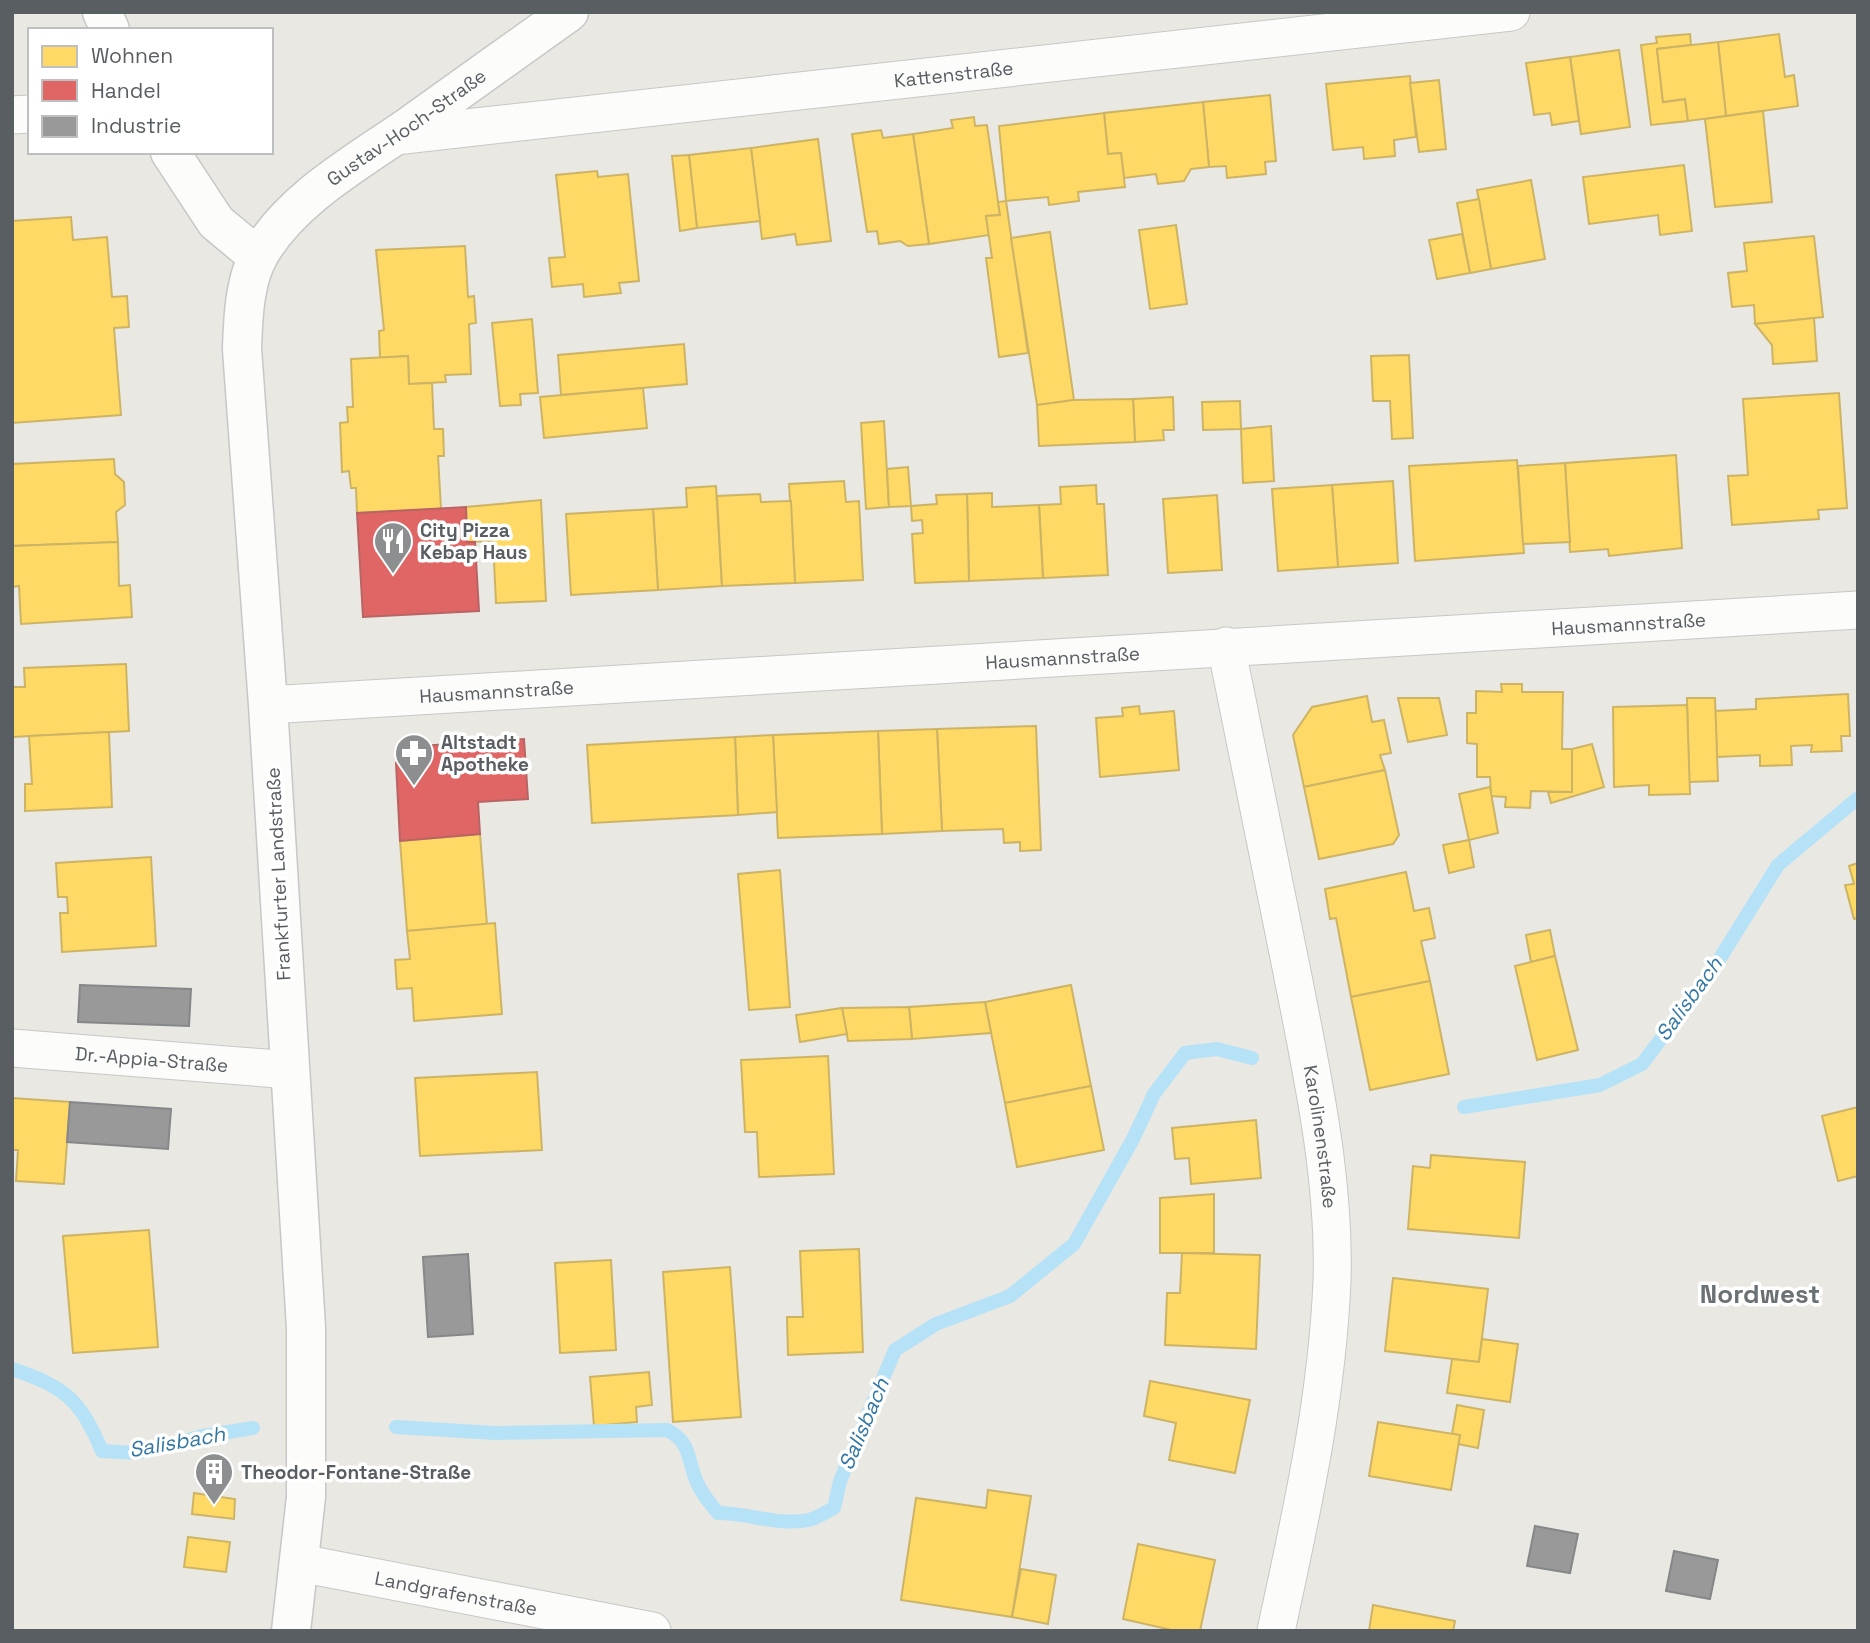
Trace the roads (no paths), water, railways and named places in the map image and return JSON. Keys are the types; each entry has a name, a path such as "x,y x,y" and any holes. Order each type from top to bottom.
{"main road":[{"path":"102,12 109,28"},
{"name":"Gustav-Hoch-Straße","path":"258,257 279,228 310,199 569,12"},
{"path":"171,154 216,222 258,257"},
{"name":"Frankfurter Landstraße","path":"258,257 243,312 242,349 268,705 306,1328 306,1497 291,1631"}],"street":[{"name":"Kattenstraße","path":"395,136 1511,12"},
{"name":"Hausmannstraße","path":"268,705 1858,610"},
{"name":"Karolinenstraße","path":"1226,646 1315,1090 1328,1186 1332,1279 1326,1365 1316,1445 1276,1631"},
{"name":"Dr.-Appia-Straße","path":"12,1048 290,1070"},
{"name":"Landgrafenstraße","path":"300,1563 652,1631"}],"waterway":[{"name":"Salisbach","path":"1464,1107 1600,1085 1642,1064 1709,976 1778,865 1858,798"},
{"name":"Salisbach","path":"396,1427 495,1433 667,1430 684,1445 698,1485 718,1513 786,1521 815,1518 834,1508 840,1481 895,1350 936,1324 1010,1296 1074,1244 1133,1139 1154,1094 1185,1053 1217,1049 1252,1058"},
{"name":"Salisbach","path":"12,1369 45,1382 69,1397 86,1419 102,1451 137,1453 203,1436 253,1428"}],"place":[{"name":"City Pizza Kebap Haus","path":"393,575"},
{"name":"Altstadt Apotheke","path":"414,787"},
{"name":"Theodor-Fontane-Straße","path":"214,1506"}],"district":[{"name":"Nordwest","path":"1760,1294"}]}
